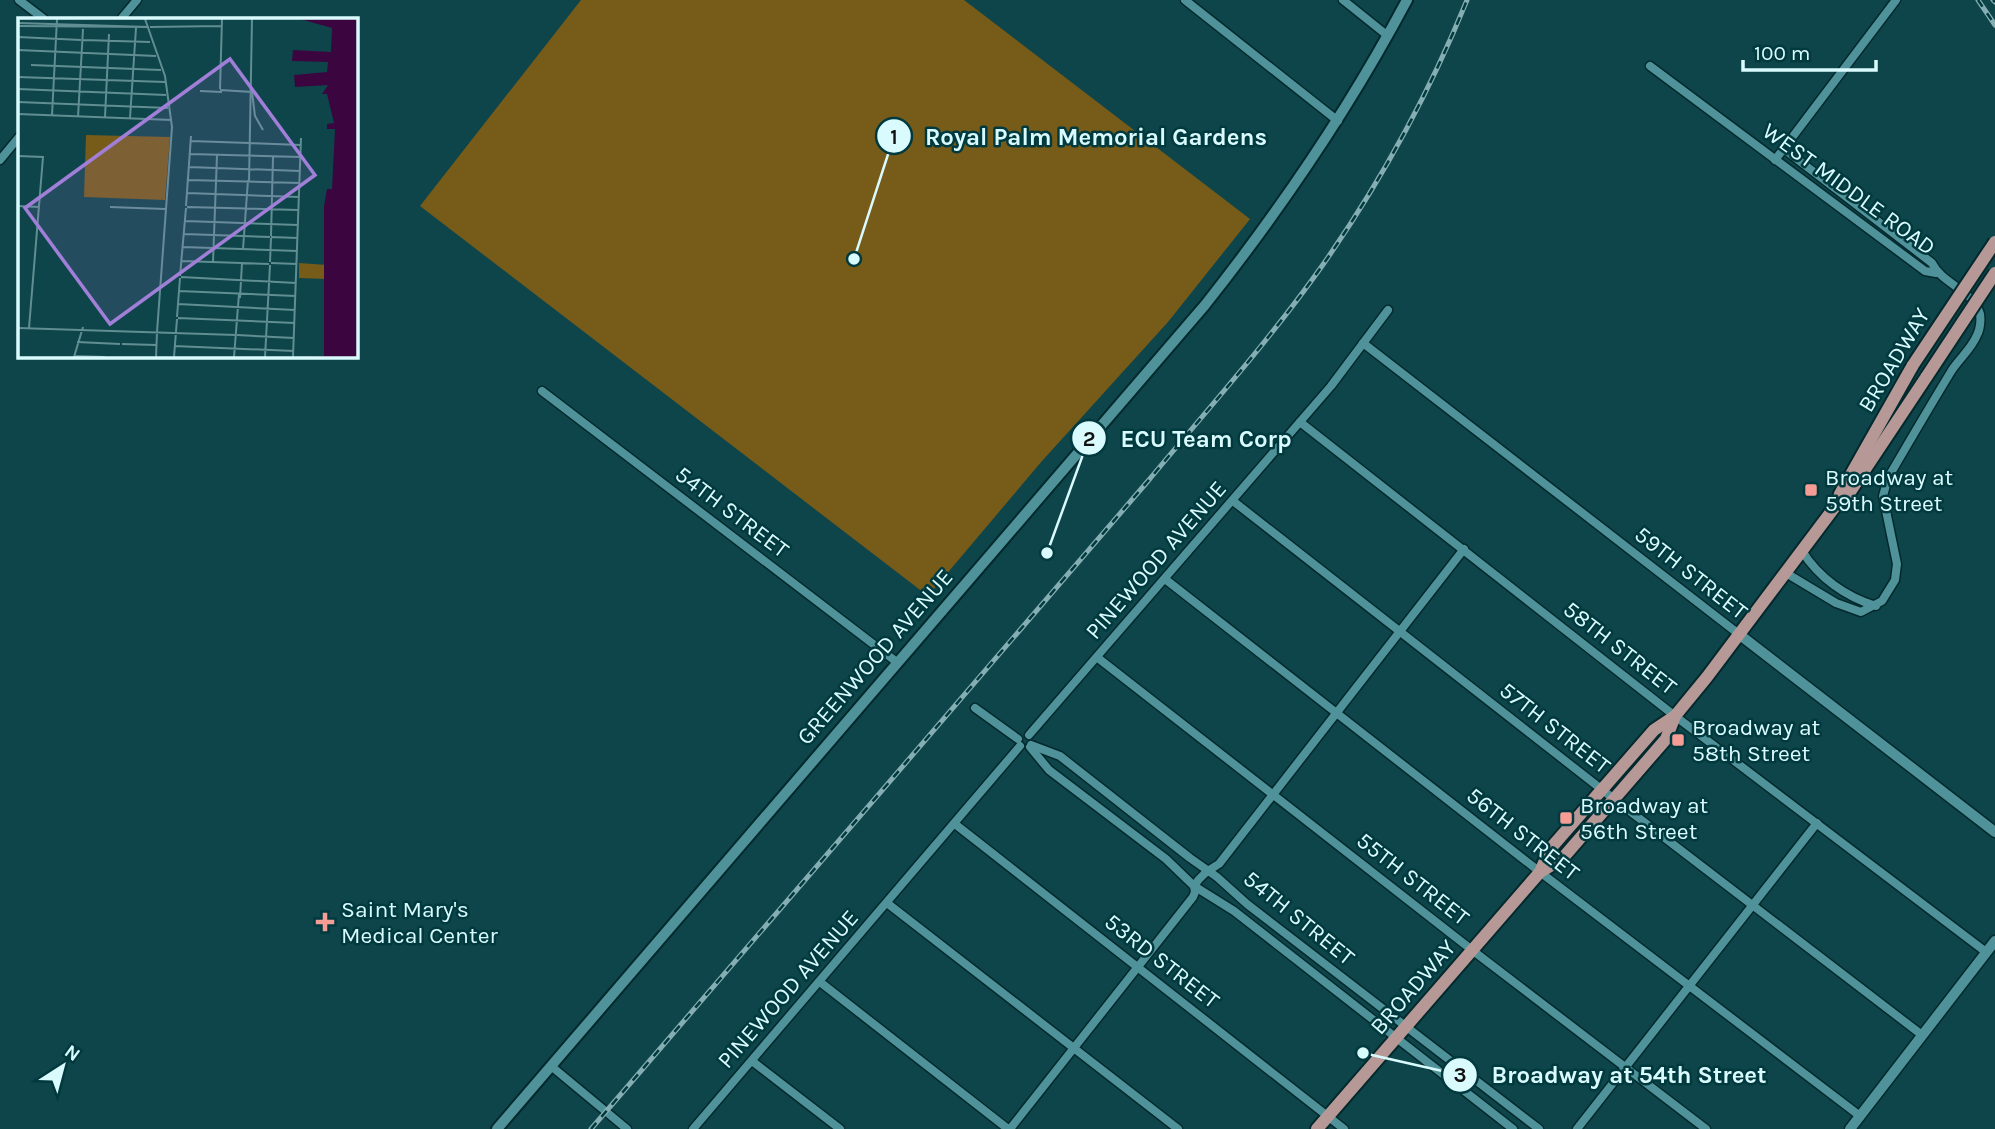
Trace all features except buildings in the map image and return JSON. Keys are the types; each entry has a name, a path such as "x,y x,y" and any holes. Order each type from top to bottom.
{"main road":[{"name":"GREENWOOD AVENUE","path":"497,1129 1205,305 1279,208 1338,121 1407,0"},
{"name":"BROADWAY","path":"1540,872 1562,859 1666,739 1675,716 1740,635 1837,504 1840,494 1913,365 1995,242"},
{"name":"BROADWAY","path":"1837,504 1844,501 1995,273"},
{"name":"BROADWAY","path":"1317,1129 1540,872 1550,849 1654,730 1675,716"}],"street":[{"path":"19,0 43,18"},
{"path":"122,18 137,0"},
{"path":"1185,0 1338,121"},
{"path":"1343,0 1388,36"},
{"path":"1775,160 1896,0"},
{"name":"WEST MIDDLE ROAD","path":"1650,66 1925,271 1936,273"},
{"path":"0,160 18,138"},
{"name":"WEST MIDDLE ROAD","path":"1784,149 1932,263 1936,273"},
{"path":"1786,573 1836,603 1861,612 1882,601 1895,580 1897,564 1883,496 1888,478 1954,368 1979,332 1980,314 1971,300 1936,273"},
{"name":"PINEWOOD AVENUE","path":"692,1129 1300,422 1388,310"},
{"name":"59TH STREET","path":"1363,343 1995,832"},
{"name":"54TH STREET","path":"542,391 898,663"},
{"name":"58TH STREET","path":"1300,422 1675,716 1986,952"},
{"name":"57TH STREET","path":"1233,500 1602,790 1922,1035"},
{"path":"820,982 1009,1129 1198,890 1207,869 1217,866 1464,550"},
{"path":"1802,551 1832,584 1863,602 1876,606"},
{"name":"56TH STREET","path":"1165,579 1540,872 1860,1116"},
{"name":"55TH STREET","path":"1098,658 1706,1129"},
{"name":"54TH STREET","path":"975,708 1026,742 1060,756 1539,1129"},
{"name":"54TH STREET","path":"1026,742 1049,770 1166,859 1198,890 1234,911 1513,1129"},
{"path":"1577,1129 1817,823"},
{"name":"53RD STREET","path":"955,824 1344,1129"},
{"path":"1198,890 1217,877 1217,866"},
{"path":"887,903 1178,1129"},
{"path":"1850,1129 1995,941"},
{"path":"752,1061 840,1129"},
{"path":"551,1066 627,1129"}],"shaded area":[{"path":"581,0 964,0 1250,219 1168,322 1042,461 928,596 420,206"}],"railway":[{"path":"591,1129 1148,481 1281,321 1343,235 1383,170 1420,104 1467,0"},
{"path":"1978,0 1995,25"}],"place":[{"name":"Royal Palm Memorial Gardens","path":"854,259"},
{"name":"Broadway at 59th Street","path":"1811,490"},
{"name":"ECU Team Corp","path":"1047,553"},
{"name":"Broadway at 58th Street","path":"1678,740"},
{"name":"Broadway at 56th Street","path":"1566,818"},
{"name":"Saint Mary's Medical Center","path":"325,922"},
{"name":"Broadway at 54th Street","path":"1363,1053"}]}
